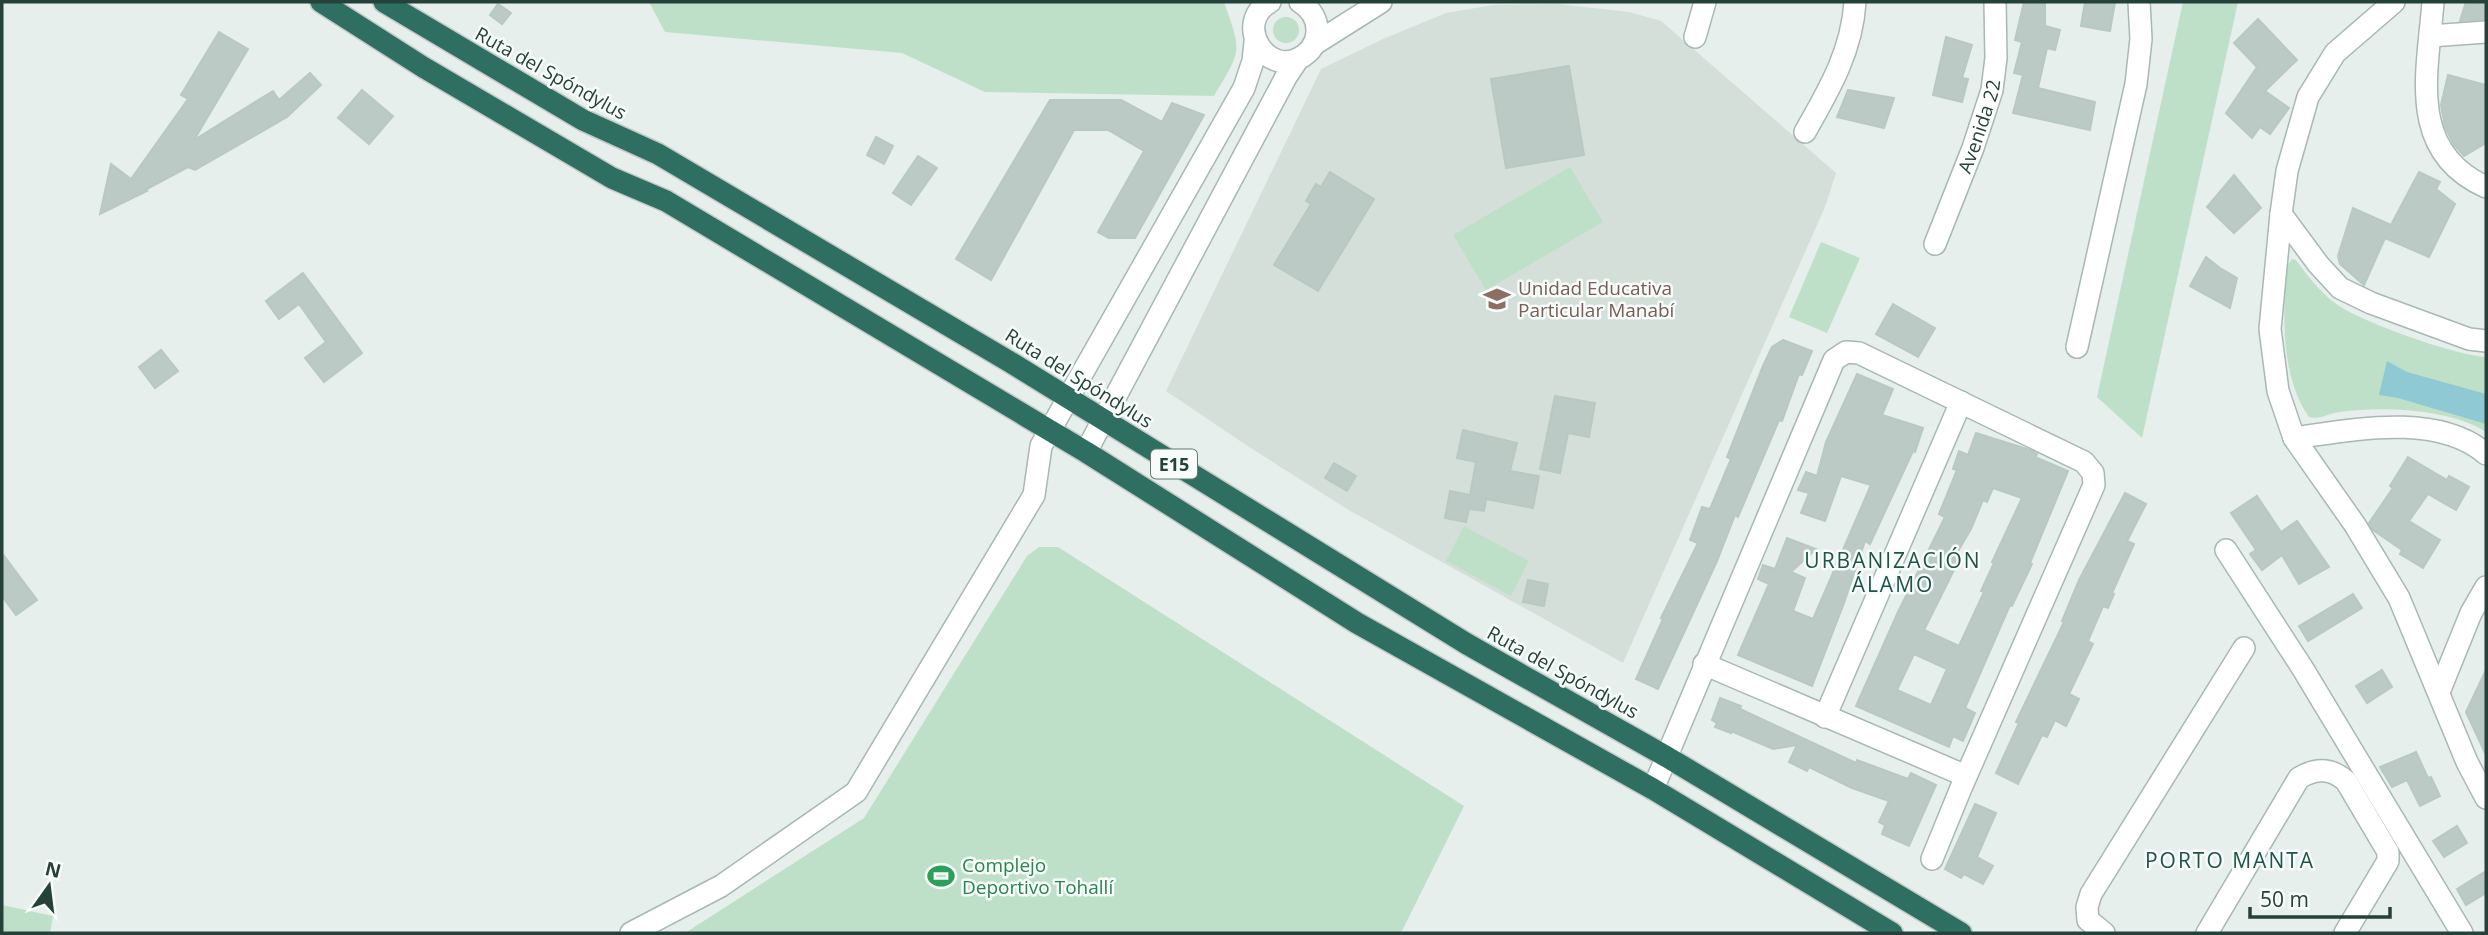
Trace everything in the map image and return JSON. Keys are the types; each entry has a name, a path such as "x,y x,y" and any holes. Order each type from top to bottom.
{"highway":[{"name":"E15","path":"321,2 423,67 600,172 666,201 1086,452 1357,623 1653,789 1892,933"},
{"name":"Ruta del Spóndylus","path":"384,2 583,120 658,153 1104,420 1468,644 1667,757 1961,933"}],"street":[{"path":"1086,452 1286,77 1317,35 1313,14 1300,2"},
{"path":"1255,42 1269,57 1278,61 1306,52 1381,2"},
{"path":"1695,37 1705,2"},
{"path":"1805,132 1835,79 1846,50 1855,2"},
{"name":"Avenida 22","path":"1935,244 1973,148 1992,90 1996,48 1995,2"},
{"path":"2077,347 2136,84 2141,38 2138,2"},
{"path":"2394,2 2335,53 2308,97 2287,171 2270,328 2278,391 2294,438 2355,525 2399,598 2467,762 2486,797"},
{"path":"2433,2 2424,76 2426,105 2434,135 2451,163 2476,183 2486,187"},
{"path":"631,933 720,886 856,792 1034,495 1041,446 1244,88 1253,61 1254,22 1260,5"},
{"path":"2430,36 2486,32"},
{"path":"2281,214 2340,288 2371,303 2469,339 2486,341"},
{"path":"1156,242 1187,259"},
{"path":"1115,318 1147,336"},
{"path":"1653,789 1835,360 1840,354 1853,351 2084,463 2095,478 1932,859"},
{"path":"1825,717 1961,402"},
{"path":"2294,438 2370,427 2426,430 2455,435 2486,454"},
{"path":"2227,550 2303,669 2462,933"},
{"path":"2439,692 2471,613 2486,587"},
{"path":"2104,933 2088,920 2087,907 2091,894 2244,648"},
{"path":"1704,664 1966,776"},
{"path":"2207,933 2299,778 2311,771 2324,770 2337,773 2346,781 2388,852 2386,867 2345,933"}],"shaded area":[{"name":"Unidad Educativa Particular Manabí","path":"1558,4 1629,12 1661,21 1836,173 1825,207 1623,663 1347,509 1166,391 1321,69 1446,13 1493,5"}],"green space":[{"path":"649,2 1224,2 1234,32 1236,50 1230,69 1214,96 985,92 902,53 665,32"},
{"path":"2183,2 2238,2 2142,438 2097,397"},
{"path":"1286,17 1295,21 1299,30 1295,39 1286,43 1277,39 1273,30 1277,21"},
{"path":"1570,167 1603,222 1486,290 1453,235"},
{"path":"1821,242 1860,258 1827,333 1789,317"},
{"path":"2292,259 2296,260 2331,300 2359,317 2435,345 2486,357 2486,432 2454,418 2416,411 2357,410 2317,418 2309,417 2294,388 2287,355 2285,290 2287,269"},
{"path":"1464,526 1529,561 1511,596 1446,561"},
{"path":"1039,547 1058,547 1464,806 1401,933 685,933 864,818 1027,556"},
{"path":"2,905 53,916 50,933 2,933"}],"water":[{"path":"2387,361 2407,372 2486,394 2486,424 2379,395"}],"building":[{"path":"2024,2 2045,2 2045,26 2060,30 2055,50 2047,48 2038,88 2095,102 2090,130 2013,113 2023,75 2014,73 2022,42 2015,40"},
{"path":"2085,2 2115,2 2110,31 2081,26"},
{"path":"2466,2 2486,2 2486,19 2460,21"},
{"path":"498,4 511,13 502,24 490,15"},
{"path":"2258,19 2297,60 2265,91 2289,108 2270,134 2260,127 2252,138 2226,113 2257,67 2234,43"},
{"path":"219,32 248,49 194,140 273,91 279,100 310,73 321,85 287,117 195,170 188,167 100,214 111,164 131,179 188,99 181,95"},
{"path":"1946,37 1972,45 1962,78 1968,79 1962,102 1933,95"},
{"path":"1569,66 1584,155 1506,168 1491,79"},
{"path":"2448,75 2486,85 2486,143 2464,156 2454,145 2445,127 2441,105"},
{"path":"362,90 393,116 369,144 338,118"},
{"path":"1848,90 1894,98 1884,128 1837,117"},
{"path":"1050,100 1121,100 1162,122 1172,103 1204,115 1135,238 1109,238 1098,232 1144,151 1108,130 1074,130 991,280 956,259"},
{"path":"876,137 893,146 884,164 867,155"},
{"path":"918,156 937,168 911,205 893,193"},
{"path":"1330,172 1374,199 1318,291 1274,265 1311,204 1306,201 1316,184 1321,187"},
{"path":"2419,172 2440,182 2436,189 2455,204 2429,257 2385,238 2364,285 2340,264 2338,256 2353,208 2391,225"},
{"path":"2234,175 2261,208 2234,233 2207,207"},
{"path":"2206,257 2237,278 2230,308 2190,286"},
{"path":"303,273 362,353 324,382 305,358 326,342 299,304 279,319 266,301"},
{"path":"1893,304 1935,328 1918,357 1876,334"},
{"path":"1783,340 1812,351 1802,375 1799,374 1782,421 1779,420 1738,517 1735,515 1717,561 1658,689 1636,679 1663,619 1661,618 1698,543 1690,540 1702,507 1710,509 1731,459 1727,457 1763,366 1772,347"},
{"path":"161,350 178,371 155,388 139,367"},
{"path":"1857,374 1893,389 1882,415 1923,428 1915,452 1913,451 1870,544 1865,541 1812,686 1738,655 1769,584 1758,579 1763,565 1775,569 1787,538 1816,549 1791,572 1805,578 1793,611 1813,619 1871,485 1841,476 1825,521 1801,513 1809,493 1798,490 1806,472 1817,476 1826,442"},
{"path":"1555,396 1595,403 1589,437 1568,433 1560,473 1540,469"},
{"path":"1463,430 1517,443 1510,471 1539,476 1533,508 1486,499 1484,511 1469,509 1466,522 1445,518 1450,491 1470,495 1476,462 1457,458"},
{"path":"1976,433 2030,450 2037,454 2035,457 2068,471 2030,563 2032,564 2012,606 2010,605 1965,708 1975,713 1963,741 1953,736 1949,747 1856,706 1945,517 1939,514 1957,470 1953,469 1959,451 1968,455","holes":["1993,488 2022,498 1992,562 1994,563 1981,591 1984,592 1959,646 1924,630 1959,560 1954,558 1971,529 1983,500 1987,502","1914,654 1947,669 1931,705 1897,690"]},
{"path":"2408,457 2447,480 2449,476 2469,487 2456,510 2428,494 2409,521 2440,540 2423,568 2400,554 2402,550 2373,530 2369,523 2393,488 2390,486"},
{"path":"1334,463 1356,476 1347,491 1325,478"},
{"path":"2125,493 2146,504 2127,541 2134,544 2112,593 2114,594 2108,608 2103,606 2088,641 2093,644 2069,694 2079,699 2066,726 2055,720 2047,737 2042,735 2018,784 1996,773 2019,723 2016,722 2064,622 2062,621 2079,580"},
{"path":"2257,496 2281,532 2297,521 2329,567 2299,584 2282,555 2262,570 2250,554 2256,550 2231,513"},
{"path":"2,553 37,600 16,615 2,596"},
{"path":"1528,580 1548,584 1544,606 1523,602"},
{"path":"2353,594 2362,608 2308,641 2299,626"},
{"path":"2382,670 2392,687 2367,703 2356,686"},
{"path":"2486,670 2486,755 2466,712"},
{"path":"1720,698 1856,763 1857,760 1908,779 1911,773 1936,785 1909,846 1882,834 1885,825 1879,822 1889,801 1852,788 1809,767 1807,771 1789,762 1797,745 1773,749 1715,727 1717,723 1712,720"},
{"path":"2416,752 2440,796 2420,806 2407,780 2392,787 2380,767"},
{"path":"1975,804 1996,813 1977,857 1993,866 1983,884 1964,874 1961,878 1945,869"},
{"path":"2457,826 2467,843 2444,857 2433,841"},
{"path":"2486,871 2486,893 2466,905 2457,889"}],"place":[{"name":"Unidad Educativa Particular Manabí","path":"1497,299"},
{"name":"Complejo Deportivo Tohallí","path":"941,876"}],"district":[{"name":"URBANIZACIÓN ÁLAMO","path":"1893,572"},
{"name":"PORTO MANTA","path":"2230,860"}]}
